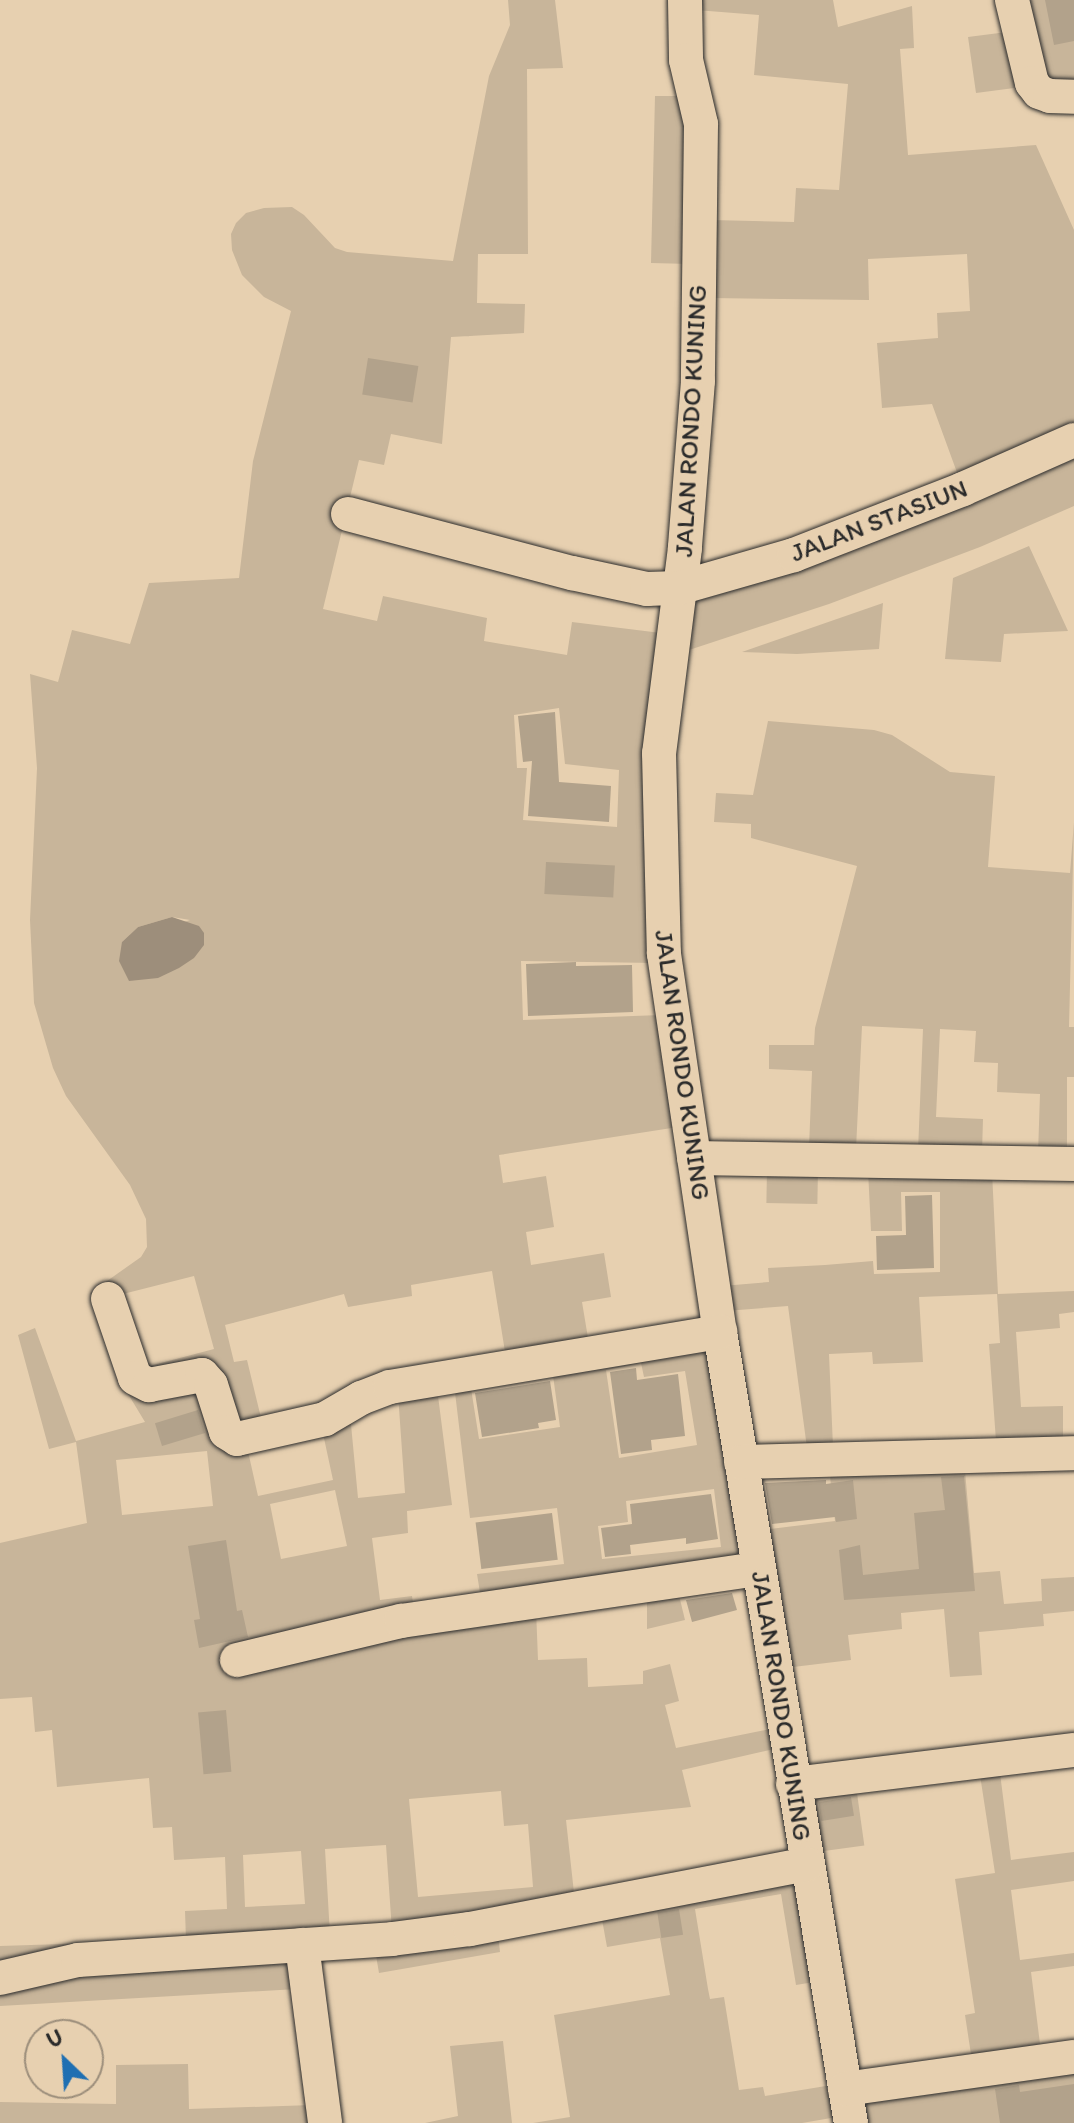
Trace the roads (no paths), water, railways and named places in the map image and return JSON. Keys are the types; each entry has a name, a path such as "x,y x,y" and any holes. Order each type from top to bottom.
{"street":[{"name":"JALAN RONDO KUNING","path":"685,0 685,51 701,124 700,275 693,471 659,753 659,854 669,1000 758,1569 851,2123"},
{"path":"1012,0 1032,83 1039,92 1050,96 1074,97"},
{"name":"JALAN STASIUN","path":"348,514 584,576 647,589 679,588 794,555 963,489 1074,440"},
{"path":"694,1158 1074,1164"},
{"path":"108,1299 135,1378 149,1385 202,1375 211,1385 226,1432 237,1439 325,1419 361,1398 390,1387 720,1332"},
{"path":"741,1462 1074,1453"},
{"path":"237,1660 401,1621 758,1569"},
{"path":"793,1784 1074,1750"},
{"path":"0,1978 78,1960 302,1945 470,1929 807,1864"},
{"path":"302,1945 325,2123"},
{"path":"845,2089 1074,2057"}]}
